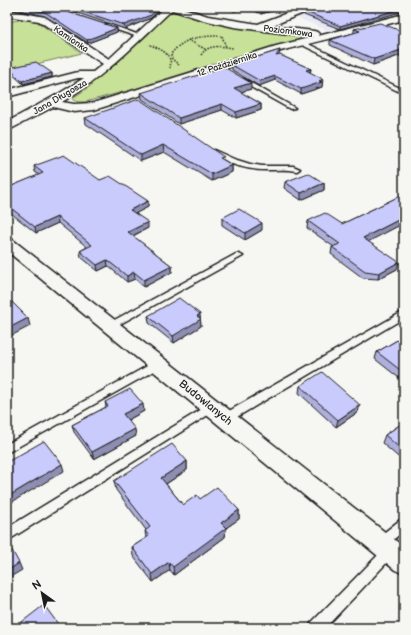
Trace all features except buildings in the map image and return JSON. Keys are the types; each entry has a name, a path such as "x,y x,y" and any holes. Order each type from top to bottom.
{"street":[{"path":"170,7 206,18 258,27"},
{"name":"Jana Długosza","path":"7,127 96,75 138,39 170,7"},
{"name":"Poziomkowa","path":"258,27 311,7"},
{"name":"Kamionka","path":"7,13 42,19 104,61 111,63"},
{"name":"12 Października","path":"50,103 81,108 94,106 300,42 404,17"},
{"name":"Poziomkowa","path":"258,27 327,36"},
{"path":"7,94 78,75 96,75"},
{"name":"Budowlanych","path":"7,243 392,552"}],"lane":[{"path":"100,23 138,39"},
{"path":"378,23 390,28"},
{"path":"300,42 404,92"},
{"path":"220,67 231,73"},
{"path":"238,76 292,108"},
{"path":"130,95 140,101"},
{"path":"209,148 232,161 262,168 289,167 297,170"},
{"path":"110,326 239,256"},
{"path":"7,535 219,413 404,314"},
{"path":"7,449 158,364"},
{"path":"316,628 392,552 404,524"}],"path":[{"path":"222,36 226,47"},
{"path":"170,69 171,54 188,40 200,37 225,36"},
{"path":"138,39 165,52 171,59 183,68"},
{"path":"188,40 205,50"}],"shaded area":[{"path":"404,7 404,15 332,32 290,15 313,8"}],"green space":[{"path":"171,11 220,24 307,37 125,93 123,92 85,102 73,100 74,97 92,85 89,84 118,62"},
{"path":"24,19 36,21 82,53 7,71 7,22"}]}
